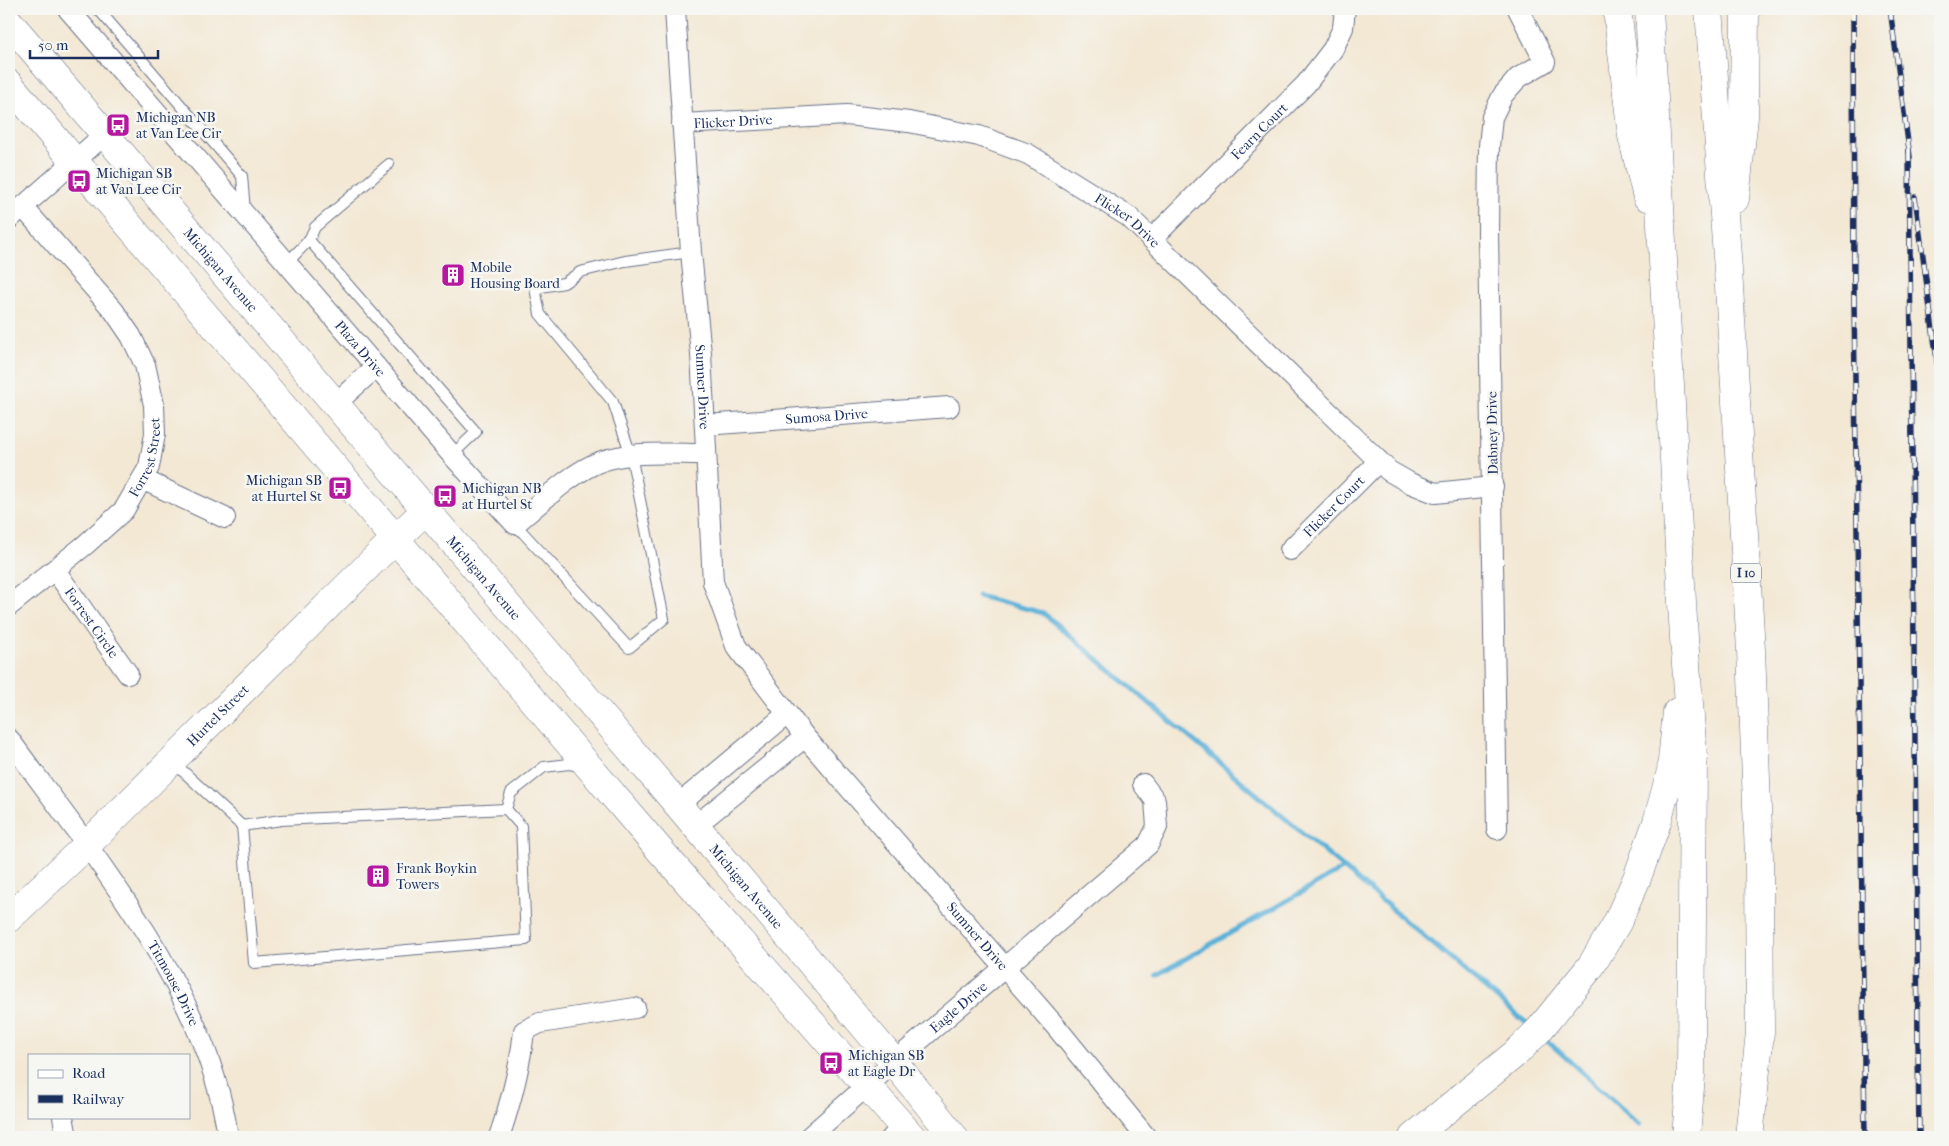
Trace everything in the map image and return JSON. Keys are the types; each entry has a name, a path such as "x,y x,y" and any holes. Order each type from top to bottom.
{"main road":[{"path":"1617,9 1632,136 1663,265"},
{"path":"1649,9 1684,638 1693,756 1691,1076 1686,1137"},
{"name":"I 10","path":"1709,9 1728,270 1751,650 1760,857 1760,1032 1749,1137"},
{"path":"1728,270 1744,117 1745,9"},
{"name":"Michigan Avenue","path":"9,22 678,805 894,1062 954,1137"},
{"path":"9,84 658,848 868,1085 899,1132"},
{"name":"Hurtel Street","path":"9,918 86,846 426,510"},
{"path":"1413,1137 1516,1053 1540,1030 1590,966 1617,924 1637,878 1671,771 1684,638"},
{"path":"1760,1032 1763,1137"}],"street":[{"name":"Plaza Drive","path":"68,9 452,455 515,524"},
{"name":"Sumner Drive","path":"675,9 691,252 701,354 713,582 736,646 805,737 1057,1028 1146,1137"},
{"name":"Fearn Court","path":"1152,239 1306,84 1333,49 1343,28 1344,9"},
{"name":"Dabney Drive","path":"1498,828 1488,231 1489,146 1492,117 1503,95 1518,78 1545,62 1518,9"},
{"name":"Flicker Drive","path":"682,124 847,115 909,122 979,136 1028,154 1129,217 1389,471 1410,483 1435,493 1493,487"},
{"path":"16,213 104,135"},
{"name":"Forrest Street","path":"9,606 86,545 124,510 150,467 155,434 154,405 145,365 131,336 114,311 16,213"},
{"path":"335,404 376,367"},
{"name":"Sumosa Drive","path":"705,425 949,408"},
{"path":"515,524 576,475 599,462 631,455 706,454"},
{"name":"Flicker Court","path":"1290,550 1378,460"},
{"path":"142,479 225,518"},
{"name":"Forrest Circle","path":"55,570 128,674"},
{"path":"678,805 787,714"},
{"path":"695,826 805,737"},
{"name":"Titmouse Drive","path":"9,739 117,889 164,963 194,1024 216,1078 228,1137"},
{"name":"Eagle Drive","path":"810,1137 894,1062 1148,845 1157,827 1155,800 1143,784"},
{"path":"499,1137 512,1096 522,1054 524,1031 540,1023 635,1008"},
{"path":"62,1118 67,1137"}],"lane":[{"path":"98,9 242,176 245,215"},
{"path":"287,263 309,240 315,227 389,164"},
{"path":"309,240 476,432 452,455"},
{"path":"515,524 629,648 664,619 631,455 612,402 540,314 536,288 564,283 580,272 625,260 691,252"},
{"path":"172,761 242,826 254,963 526,940 521,826 506,809"},
{"path":"506,809 511,793 544,766 569,764 590,768"},
{"path":"242,826 282,820 506,809"}],"waterway":[{"path":"978,596 1043,613 1531,1027"},
{"path":"1157,975 1344,868"},
{"path":"1543,1037 1640,1125"}],"railway":[{"path":"1853,9 1854,302 1865,1137"},
{"path":"1890,9 1910,157"},
{"path":"1909,150 1919,1137"},
{"path":"1915,197 1940,383"}],"place":[{"name":"Michigan NB at Van Lee Cir","path":"118,125"},
{"name":"Michigan SB at Van Lee Cir","path":"79,181"},
{"name":"Mobile Housing Board","path":"453,275"},
{"name":"Michigan SB at Hurtel St","path":"340,488"},
{"name":"Michigan NB at Hurtel St","path":"445,496"},
{"name":"Frank Boykin Towers","path":"378,876"},
{"name":"Michigan SB at Eagle Dr","path":"831,1063"}]}
